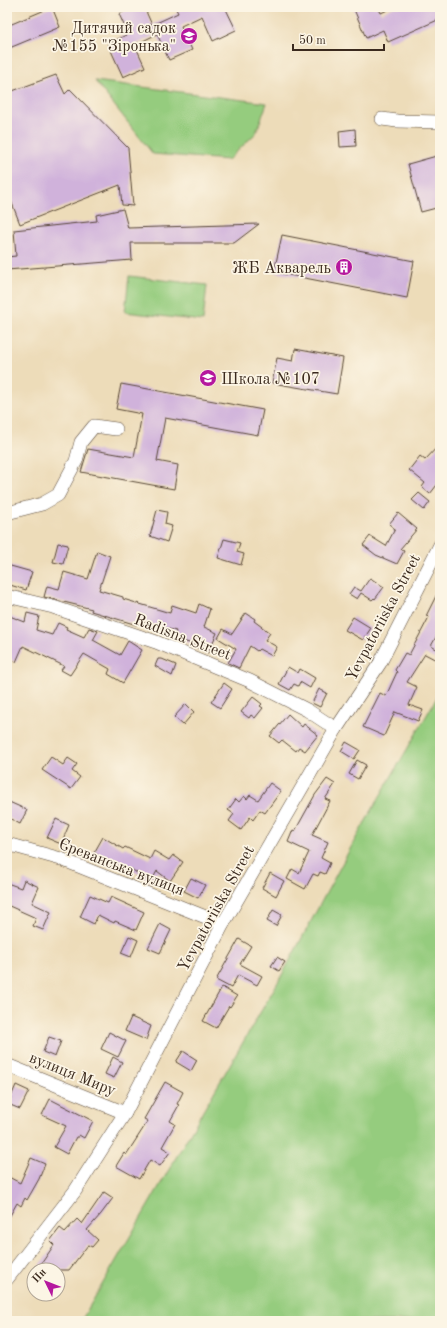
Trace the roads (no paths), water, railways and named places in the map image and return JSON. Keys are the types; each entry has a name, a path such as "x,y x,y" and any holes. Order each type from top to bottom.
{"street":[{"path":"382,119 397,121 440,122"},
{"path":"7,513 42,504 58,495 76,462 82,442 94,426 116,429"},
{"name":"Yevpatoriiska Street","path":"7,1279 75,1191 125,1113 223,924 336,729 380,663 440,545"},
{"name":"Radisna Street","path":"7,596 53,607 156,642 250,680 307,710 336,729"},
{"name":"Єреванська вулиця","path":"7,844 61,859 223,924"},
{"name":"вулиця Миру","path":"7,1065 125,1113"}],"place":[{"name":"Дитячий садок №155 \"Зіронька\"","path":"189,36"},
{"name":"ЖБ Акварель","path":"344,267"},
{"name":"Школа №107","path":"208,378"}]}
